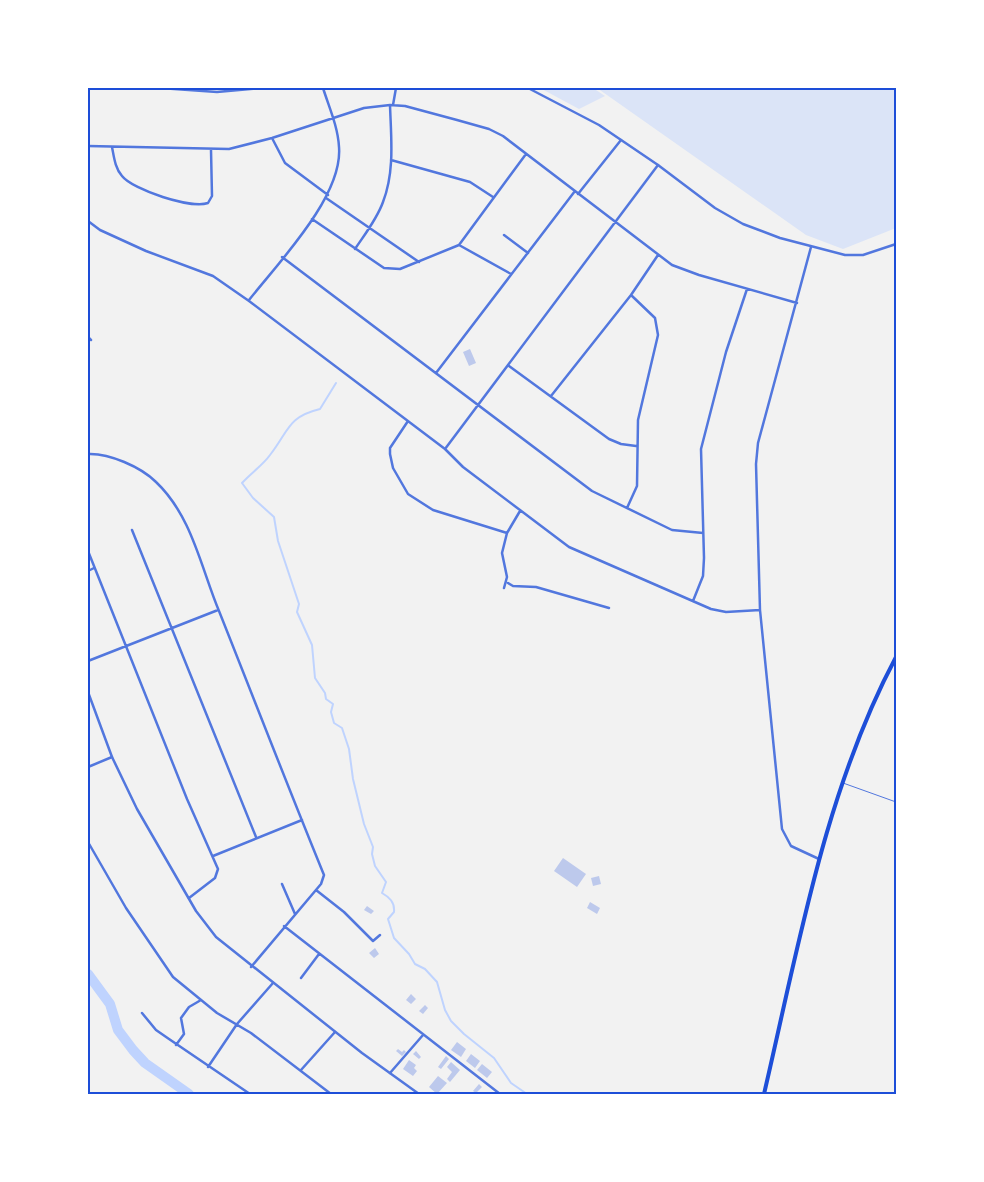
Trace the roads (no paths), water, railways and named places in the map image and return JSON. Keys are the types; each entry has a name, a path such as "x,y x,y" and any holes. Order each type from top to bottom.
{"main road":[{"path":"764,1094 820,860 843,783 860,734 896,657"}],"street":[{"path":"160,88 221,92 260,88"},
{"path":"249,301 312,219 327,197 336,179 339,158 338,138 323,88"},
{"path":"355,249 384,202 391,160 391,105 396,88"},
{"path":"528,88 599,125 658,165 715,208 743,224 811,247 851,256 896,244"},
{"path":"88,146 211,150 240,148 364,108 391,105 405,106 489,129 503,136 578,194 617,221 658,256 684,270 747,290 797,303"},
{"path":"272,138 285,163 369,229 419,262"},
{"path":"578,194 621,140"},
{"path":"112,146 118,170 126,181 136,187 172,199 203,205 208,203 212,196 211,150"},
{"path":"312,219 387,269 400,269 460,245 526,154"},
{"path":"391,160 470,182 493,197"},
{"path":"445,449 658,165"},
{"path":"436,373 575,191"},
{"path":"88,221 100,230 146,251 205,272 249,301 445,449 463,467 569,547 711,609 726,612 760,610"},
{"path":"504,235 528,252"},
{"path":"460,245 511,274"},
{"path":"811,247 756,452 760,610 782,829 791,846 820,860"},
{"path":"551,396 631,295 658,256"},
{"path":"282,257 592,491 672,530 703,533"},
{"path":"693,601 702,576 701,449 726,352 747,290"},
{"path":"627,508 637,486 636,446 638,420 658,335 655,318 631,295"},
{"path":"88,336 92,340"},
{"path":"509,366 608,440 636,446"},
{"path":"408,421 390,448 392,468 408,494 434,510 507,533"},
{"path":"88,454 95,454 122,462 156,482 184,522 218,610 242,664 324,875 321,884 251,967"},
{"path":"520,511 507,533 502,553 508,583 513,586 536,587 609,608"},
{"path":"132,530 256,837"},
{"path":"88,551 187,799 218,870 216,876 189,898"},
{"path":"88,570 94,568"},
{"path":"504,588 508,583"},
{"path":"88,661 218,610"},
{"path":"88,692 112,757 137,809 189,898 216,937 334,1032 419,1094"},
{"path":"88,767 112,757"},
{"path":"213,856 302,820"},
{"path":"88,842 163,964 180,983 201,1000 301,1070 331,1094"},
{"path":"282,884 295,914"},
{"path":"315,890 344,912 373,941 380,935"},
{"path":"284,926 500,1094"},
{"path":"301,978 319,954"},
{"path":"208,1067 237,1024 273,984"},
{"path":"176,1044 184,1034 181,1018 189,1007 201,1000"},
{"path":"142,1013 156,1030 250,1094"},
{"path":"301,1070 334,1032"},
{"path":"390,1073 423,1035"}],"lane":[{"path":"843,783 896,802"}],"waterway":[{"path":"336,383 320,409 309,412 295,421 267,459 242,483 253,498 274,517 278,541 299,604 297,612 312,645 315,678 325,693 326,699 333,704 331,712 334,723 342,728 349,749 353,779 364,824 373,847 372,854 375,866 386,882 382,893 394,905 394,912 388,919 394,938 409,954 415,964 425,969 437,982 445,1010 451,1021 494,1058 511,1083 527,1094"},
{"path":"88,974 110,1004 118,1030 133,1050 145,1063 189,1094"}]}
